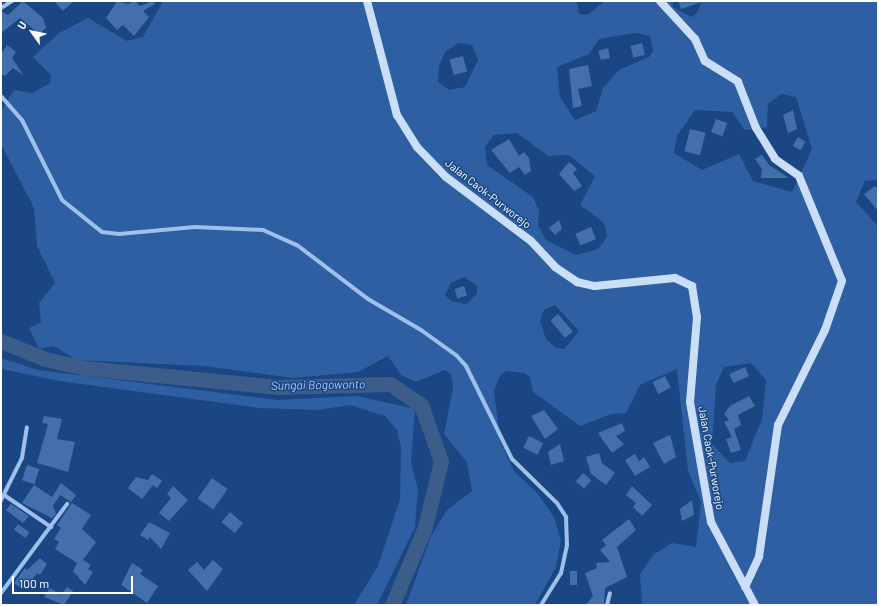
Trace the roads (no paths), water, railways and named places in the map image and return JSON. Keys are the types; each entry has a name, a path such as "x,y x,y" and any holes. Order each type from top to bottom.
{"street":[{"path":"1,8 12,1"},
{"name":"Jalan Caok-Purworejo","path":"367,1 397,115 417,147 446,177 531,241 555,267 577,282 594,286 675,278 692,286 696,298 690,402 692,422 703,462 711,522 755,605"},
{"path":"660,1 695,39 705,61 738,82 756,128 775,159 799,176 842,281 825,330 778,425 758,557 745,587"},
{"path":"1,96 22,120 62,200 102,232 119,234 195,227 263,230 297,245 368,299 421,330 456,356 466,366 512,459 557,503 566,517 567,545 561,573 541,605"},
{"path":"1,500 22,458 27,427"},
{"path":"4,495 51,527"},
{"path":"1,593 67,504"},
{"path":"607,605 610,593"}],"waterway":[{"name":"Sungai Bogowonto","path":"1,341 45,359 85,368 278,387 390,384 421,405 441,461 425,527 392,605"}]}
